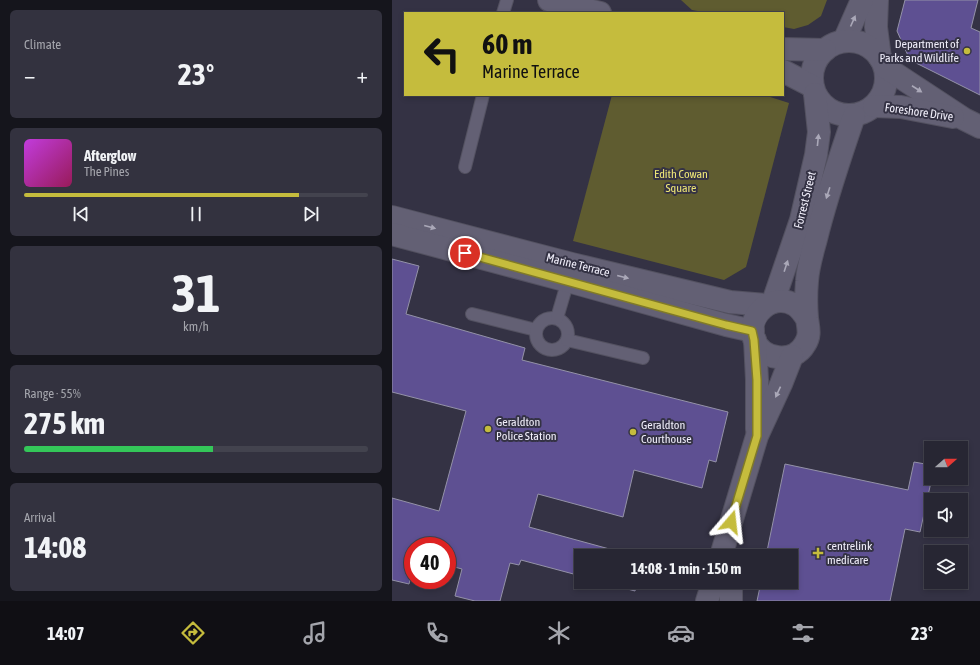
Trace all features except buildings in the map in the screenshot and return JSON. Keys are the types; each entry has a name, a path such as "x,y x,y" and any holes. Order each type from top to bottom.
{"street":[{"path":"549,0 596,12"},
{"path":"844,41 862,0"},
{"path":"877,0 876,27 887,78 886,88 881,98 865,113 854,116 843,115 832,112 825,107 814,90 812,77 813,68 818,58 825,50 834,44 844,41 855,41 874,50 883,63"},
{"path":"784,49 825,50"},
{"name":"Foreshore Drive","path":"883,63 972,123"},
{"path":"784,72 814,90"},
{"name":"Forrest Street","path":"770,304 801,220 816,155 819,132 814,90"},
{"name":"Foreshore Drive","path":"874,106 901,107 972,123"},
{"name":"Forrest Street","path":"807,319 807,282 811,257 827,198 854,116"},
{"name":"Marine Terrace","path":"392,217 570,272 754,336"},
{"name":"Marine Terrace","path":"392,234 570,272 730,302 770,304"},
{"path":"754,336 759,348 766,354 783,358 792,356 799,351 807,340 809,327 807,319 802,312 796,306 788,302 770,304 760,310 756,316 753,324 757,380 757,436"},
{"path":"723,549 757,436 792,356"},
{"path":"731,522 731,549"},
{"path":"707,601 711,589"},
{"path":"731,589 731,601"}],"lane":[{"path":"504,12 507,0"},
{"path":"465,167 483,96"},
{"path":"557,318 570,272"},
{"path":"472,314 536,330"},
{"path":"550,317 557,318 563,321 567,327 567,340 563,346 550,350 544,348 539,343 536,337 536,330 544,319 550,317"},
{"path":"567,340 643,358"}],"green space":[{"path":"681,0 827,0 821,16 808,25 794,29 784,27 784,12 703,12 692,10"},
{"name":"Edith Cowan Square","path":"612,96 767,96 789,103 746,267 724,280 573,241"}],"place":[{"name":"Department of Parks and Wildlife","path":"967,51"},
{"name":"Geraldton Police Station","path":"488,429"},
{"name":"Geraldton Courthouse","path":"633,432"},
{"name":"centrelink medicare","path":"818,553"}],"route":[{"path":"465,253 752,331 757,380 757,436 731,522"}]}
